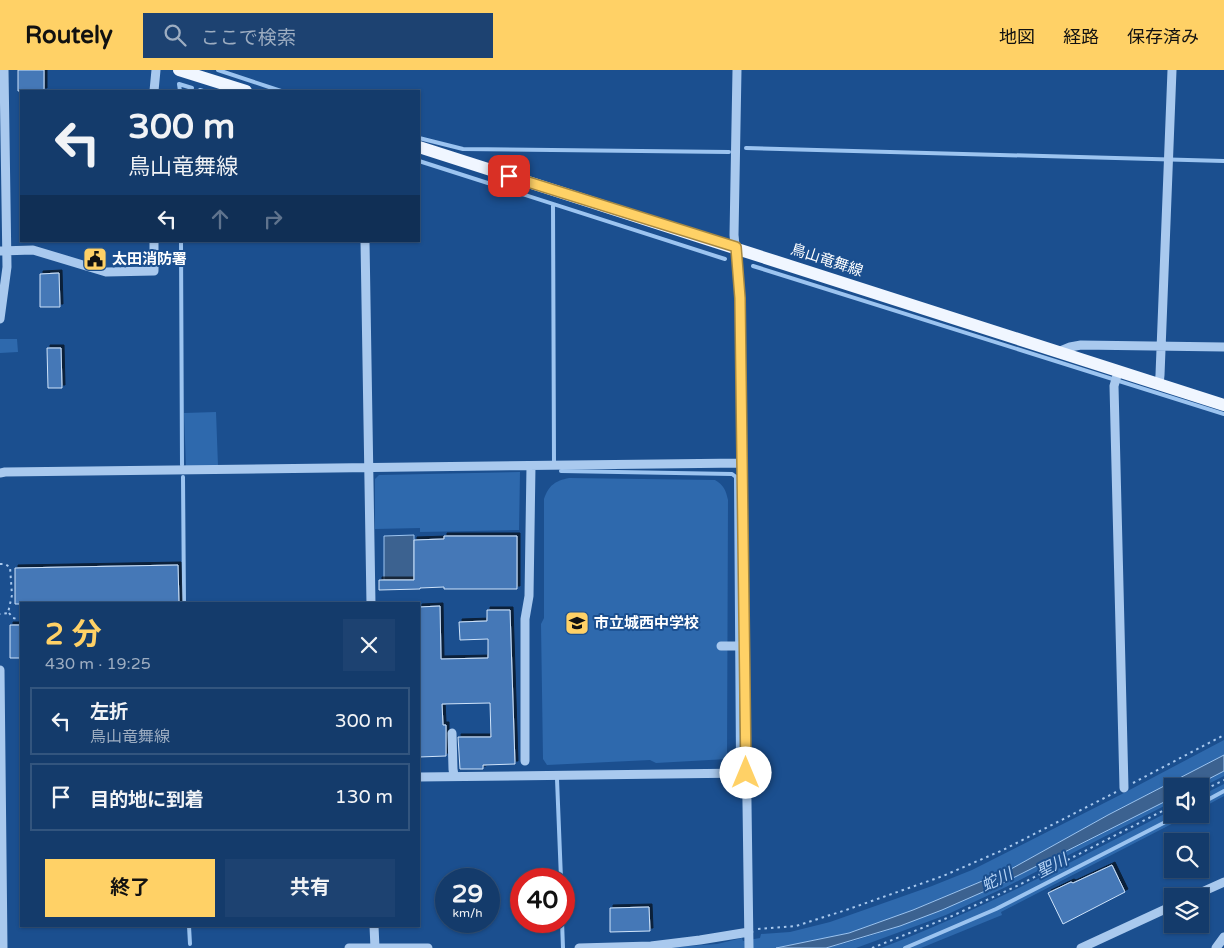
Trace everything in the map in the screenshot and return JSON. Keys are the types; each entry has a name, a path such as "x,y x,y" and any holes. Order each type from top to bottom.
{"main road":[{"path":"179,70 243,90"},
{"name":"鳥山竜舞線","path":"420,146 1224,405"}],"street":[{"path":"0,319 7,267 3,250 2,126 4,70"},
{"path":"154,90 156,70"},
{"path":"737,70 734,235 740,298 742,463 739,645 746,773 749,948"},
{"path":"1158,384 1162,346 1172,70"},
{"path":"3,250 33,250 106,272 154,271 154,242"},
{"path":"365,242 371,602"},
{"path":"1057,352 1081,345 1224,347"},
{"path":"1118,372 1114,386 1124,788"},
{"path":"0,473 742,463"},
{"path":"525,761 525,619 529,596 531,466"},
{"path":"721,646 739,645"},
{"path":"0,670 4,948"},
{"path":"452,733 452,769 454,776"},
{"path":"420,777 746,773"},
{"path":"1209,889 1224,882"},
{"path":"1081,948 1164,910"},
{"path":"374,927 375,948"},
{"path":"579,948 651,946 749,934"},
{"path":"1216,948 1224,938"},
{"path":"349,948 428,948"}],"path":[{"path":"0,564 5,564 11,570 12,595 8,612"},
{"path":"0,614 8,612"},
{"path":"8,612 13,618 20,620"},
{"path":"749,934 796,926 943,876 1003,850 1224,735"},
{"path":"1209,788 1224,780"},
{"path":"872,948 952,916 1019,885 1164,810"}],"shaded area":[{"path":"0,339 17,339 18,352 0,353"},
{"path":"216,412 218,466 186,466 184,413"},
{"path":"520,472 519,530 420,532 420,528 375,529 375,479 379,475"},
{"path":"569,478 715,480 724,488 728,500 727,759 656,763 650,760 547,765 543,759 541,624 544,618 544,499 553,484"},
{"path":"1224,740 1224,755 1180,778 1164,778 1164,786 1011,869 913,910 849,933 776,948 664,948 717,944 742,938 743,941 760,938 761,934 790,932 830,922 972,870"},
{"path":"1224,771 1224,776 1209,784 1209,779"},
{"path":"1224,784 1224,796 1209,804 1209,792"},
{"path":"1164,802 1164,806 1006,887 946,915 856,948 826,948 914,921 998,885"},
{"path":"1164,814 1164,823 1174,823 1001,912 1002,915 921,948 881,948 992,901"}],"water":[{"path":"414,535 414,580 384,580 384,536"},
{"path":"1224,755 1224,771 1209,779 1180,778"},
{"name":"蛇川","path":"1164,786 1164,802 1001,884 942,910 900,926 826,948 776,948 849,933 913,910 1011,869"}],"building":[{"path":"18,70 44,70 44,90 18,91"},
{"path":"59,273 60,307 40,307 40,274"},
{"path":"47,348 61,348 62,388 48,388"},
{"path":"444,536 517,536 517,589 444,589 444,587 379,590 379,580 414,580 414,540 444,539"},
{"path":"178,565 179,602 20,602 20,604 15,604 15,568"},
{"path":"440,606 441,659 488,658 488,639 460,640 459,622 487,621 487,610 510,610 515,764 483,765 483,769 460,769 458,737 491,737 490,703 442,704 443,725 446,725 446,756 420,757 420,607"},
{"path":"10,625 20,625 20,658 10,658"},
{"path":"1112,865 1125,892 1063,924 1048,893"},
{"path":"649,907 650,931 610,932 610,908"}],"waterway":[{"path":"218,70 278,90"},
{"path":"180,90 179,84 192,88"},
{"path":"420,138 463,149 729,152"},
{"path":"746,148 1224,161"},
{"path":"420,161 725,259"},
{"path":"553,204 554,461"},
{"path":"181,242 182,465"},
{"path":"753,266 1224,414"},
{"path":"561,471 732,474 736,477 738,761"},
{"path":"183,477 184,602"},
{"path":"557,779 561,868"},
{"name":"聖川","path":"1209,799 1224,791"},
{"name":"聖川","path":"905,948 996,909 1164,823"},
{"path":"189,927 190,944"},
{"path":"562,933 563,948"}],"place":[{"name":"太田消防署","path":"95,259"},
{"name":"市立城西中学校","path":"577,623"}],"route":[{"path":"509,176 736,247 740,298 746,773"}]}
